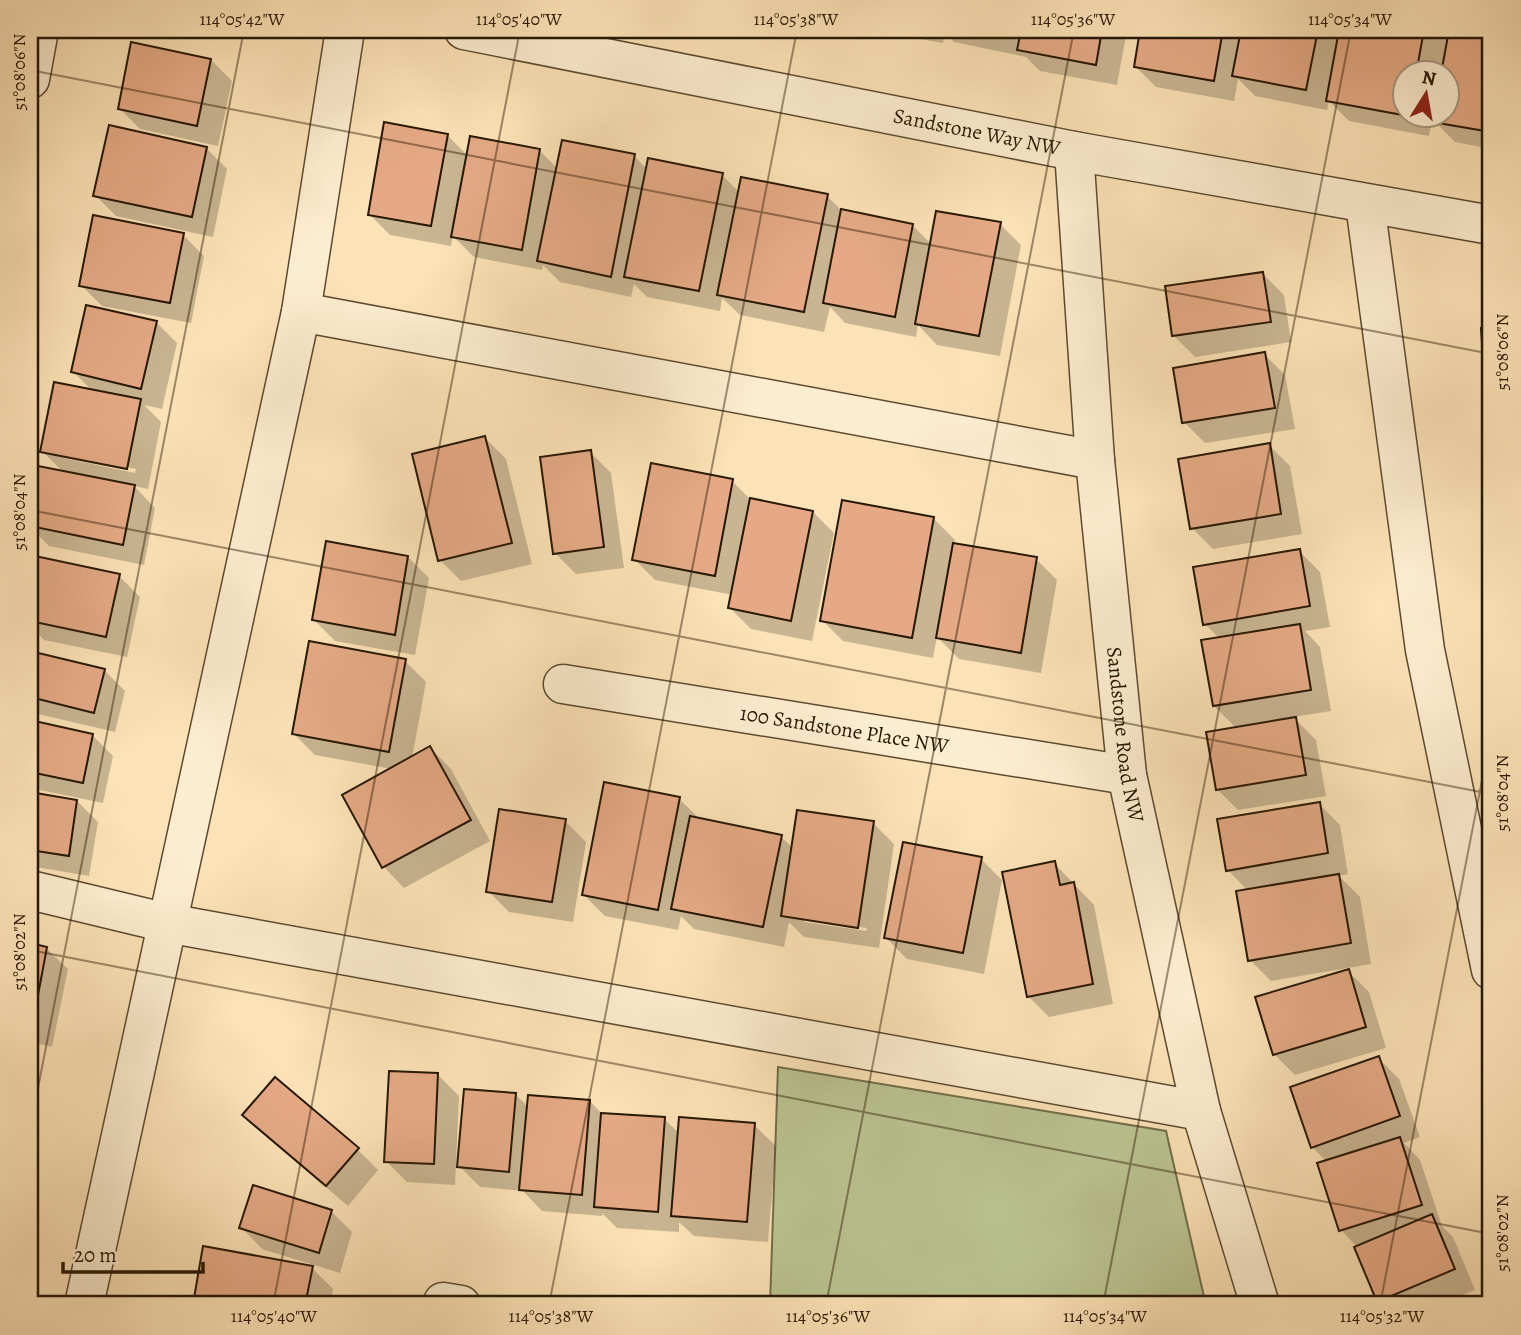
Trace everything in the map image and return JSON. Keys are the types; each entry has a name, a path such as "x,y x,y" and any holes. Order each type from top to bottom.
{"street":[{"path":"30,79 39,30"},
{"path":"84,1305 301,312 345,30"},
{"name":"Sandstone Way NW","path":"464,30 1074,151 1491,225"},
{"name":"Sandstone Road NW","path":"1074,151 1095,460 1127,775 1201,1111 1260,1305"},
{"path":"1365,204 1425,650 1491,970"},
{"path":"301,312 1095,460"},
{"name":"100 Sandstone Place NW","path":"563,684 1127,775"},
{"path":"30,890 167,923 1201,1111"}],"green space":[{"path":"778,1067 1166,1131 1205,1301 1203,1305 770,1305"}],"building":[{"path":"970,30 1007,30 1006,37"},
{"path":"1021,30 1102,30 1096,65 1017,50"},
{"path":"1140,30 1223,30 1214,81 1134,67"},
{"path":"1241,30 1318,30 1306,90 1232,76"},
{"path":"1339,30 1424,30 1419,60 1392,60 1392,113 1326,101"},
{"path":"1449,30 1491,30 1491,132 1462,127 1462,60 1444,60"},
{"path":"131,42 211,59 197,126 118,109"},
{"path":"384,122 448,134 431,226 368,215"},
{"path":"109,125 207,147 192,217 93,196"},
{"path":"470,136 540,149 522,250 451,237"},
{"path":"562,140 635,154 611,277 537,261"},
{"path":"648,158 723,173 699,291 624,277"},
{"path":"741,177 828,194 804,312 717,295"},
{"path":"841,209 913,224 895,317 823,303"},
{"path":"936,211 1001,222 979,336 915,324"},
{"path":"93,215 184,233 170,303 79,286"},
{"path":"1263,272 1271,322 1172,336 1165,286"},
{"path":"86,305 157,321 141,389 71,372"},
{"path":"1491,327 1491,389 1485,389 1481,328"},
{"path":"1265,352 1275,408 1182,423 1173,368"},
{"path":"54,382 141,399 127,469 40,452"},
{"path":"1491,428 1491,482 1485,429"},
{"path":"485,436 512,543 438,561 412,454"},
{"path":"1270,443 1281,514 1190,529 1178,459"},
{"path":"591,450 604,547 553,554 540,457"},
{"path":"651,463 733,479 715,576 632,560"},
{"path":"38,466 135,485 123,545 30,526 30,509"},
{"path":"750,498 813,511 791,621 728,608"},
{"path":"842,500 934,517 912,638 820,621"},
{"path":"1488,511 1491,511 1491,561"},
{"path":"326,541 408,556 395,635 312,620"},
{"path":"953,543 1037,557 1021,653 936,638"},
{"path":"1300,549 1310,606 1203,625 1193,567"},
{"path":"35,556 120,574 106,637 30,621 30,579"},
{"path":"1300,624 1311,690 1213,706 1201,640"},
{"path":"309,641 406,659 389,752 292,734"},
{"path":"30,651 105,669 94,713 30,697"},
{"path":"1296,717 1306,775 1216,790 1206,732"},
{"path":"30,720 93,734 83,783 30,772"},
{"path":"430,746 471,820 382,868 342,795"},
{"path":"604,782 680,797 658,910 582,895"},
{"path":"30,792 77,800 69,856 30,850"},
{"path":"1320,802 1328,853 1226,871 1217,819"},
{"path":"499,809 566,819 552,902 486,892"},
{"path":"797,810 874,821 858,928 781,916"},
{"path":"690,816 782,835 763,927 671,909"},
{"path":"903,842 982,857 963,953 884,938"},
{"path":"1055,861 1060,885 1074,882 1093,984 1027,997 1002,872"},
{"path":"1339,874 1351,943 1248,961 1236,891"},
{"path":"30,943 47,947 32,1027 30,1026"},
{"path":"1349,969 1366,1027 1273,1055 1255,997"},
{"path":"1379,1056 1400,1116 1311,1148 1290,1087"},
{"path":"389,1071 438,1073 434,1164 384,1162"},
{"path":"275,1077 359,1148 326,1186 242,1115"},
{"path":"464,1089 516,1093 509,1172 457,1167"},
{"path":"528,1095 590,1100 582,1195 519,1190"},
{"path":"601,1113 665,1117 658,1212 594,1207"},
{"path":"679,1117 755,1123 747,1222 671,1216"},
{"path":"1400,1137 1422,1205 1339,1231 1317,1163"},
{"path":"253,1185 332,1210 319,1253 239,1228"},
{"path":"1432,1214 1455,1269 1377,1302 1354,1247"},
{"path":"203,1246 313,1266 305,1305 193,1304"}]}
